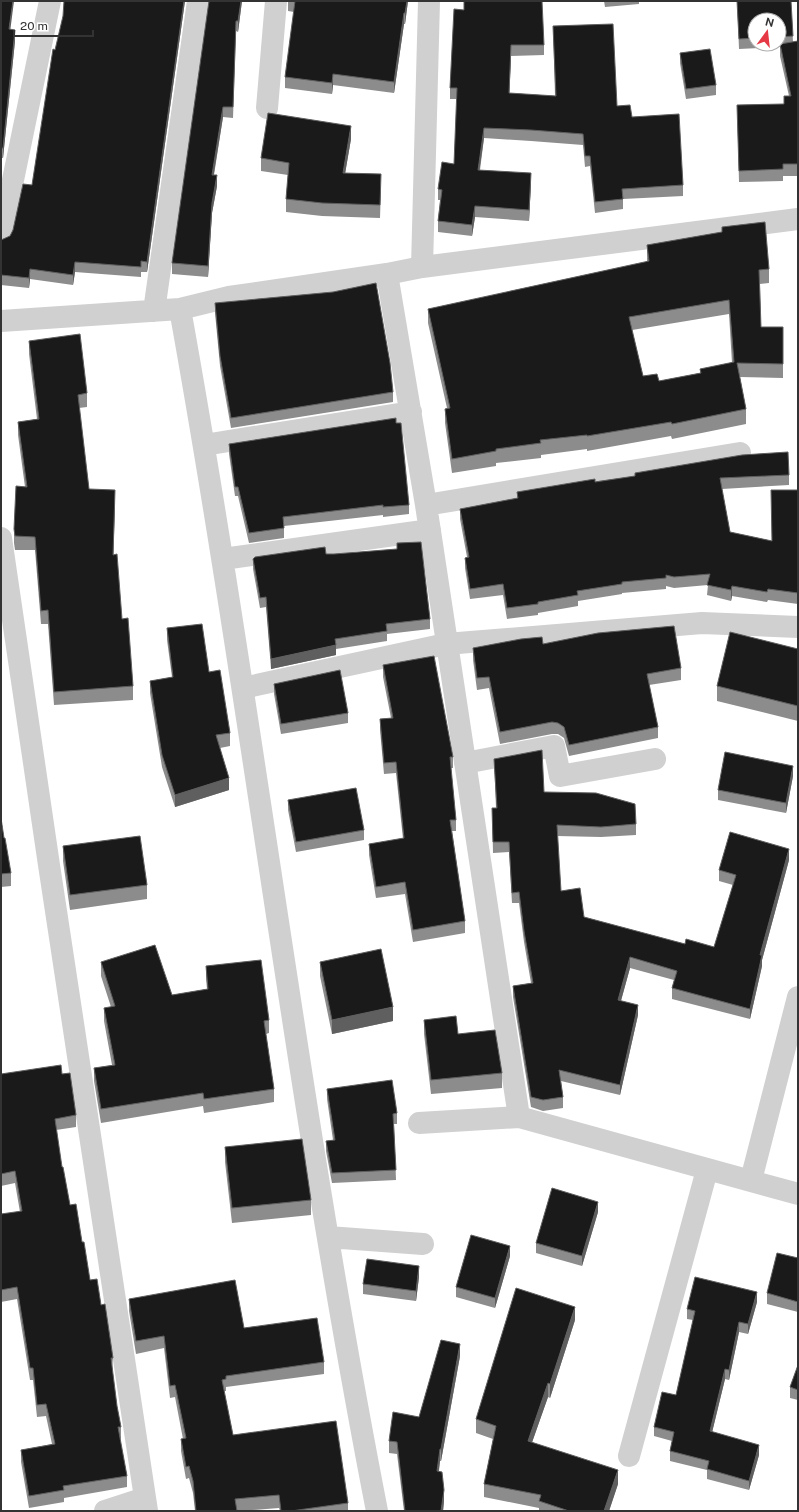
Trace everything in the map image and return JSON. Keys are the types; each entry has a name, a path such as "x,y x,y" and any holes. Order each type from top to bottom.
{"street":[{"path":"1,238 50,1"},
{"path":"154,310 198,1"},
{"path":"267,108 276,1"},
{"path":"422,267 428,1"},
{"path":"1,320 180,309 229,297 386,274 422,267 798,219"},
{"path":"386,274 411,412 430,530 446,644 519,1117"},
{"path":"180,309 223,560 347,1361 377,1511"},
{"path":"204,445 411,412"},
{"path":"426,505 740,453"},
{"path":"223,560 430,530"},
{"path":"1,538 146,1505 105,1511"},
{"path":"243,688 446,644 702,623 798,627"},
{"path":"465,763 554,746 560,776 655,759"},
{"path":"751,1180 798,997"},
{"path":"419,1123 519,1117 798,1194"},
{"path":"629,1456 707,1170"},
{"path":"328,1238 423,1244"}],"building":[{"path":"1,1 13,1 9,29 15,30 3,148 1,148"},
{"path":"64,1 184,1 147,262 141,261 141,267 75,262 73,275 30,269 29,278 1,275 1,240 10,236 13,230 23,184 32,185 53,49 55,50 63,16"},
{"path":"209,1 241,1 238,21 236,21 233,107 223,107 212,175 217,175 212,203 208,266 172,263"},
{"path":"295,1 407,1 394,82 333,74 332,83 285,77"},
{"path":"464,1 542,1 544,45 511,45 509,93 556,96 553,26 613,24 617,106 630,105 632,117 679,114 683,185 622,189 623,199 595,202 590,156 585,156 583,134 484,128 478,170 531,173 529,210 475,206 472,225 438,221 442,190 438,189 442,162 454,164 457,88 450,88 454,9 464,10"},
{"path":"737,1 791,1 793,36 787,36 787,12 747,12 747,38 739,39"},
{"path":"798,41 798,164 783,164 783,169 739,171 737,105 784,104 784,96 791,96 782,52 787,52 787,43"},
{"path":"710,49 716,85 686,89 680,53"},
{"path":"268,113 351,126 343,173 381,174 380,205 322,203 286,199 289,163 261,158"},
{"path":"765,222 769,269 759,270 761,327 783,327 783,364 737,363 746,409 672,424 671,422 587,436 540,440 541,443 496,449 496,451 452,459 445,409 450,408 428,309 649,261 647,245 722,232 722,227","holes":["729,300 734,362 700,369 701,373 659,381 657,374 643,376 629,317"]},
{"path":"376,283 390,363 393,392 231,418 220,356 215,303 333,292"},
{"path":"80,334 87,393 78,395 89,489 115,490 113,555 117,554 122,619 128,618 133,686 54,692 48,610 41,611 35,537 15,536 14,529 16,486 27,487 18,422 39,419 29,341"},
{"path":"396,418 396,423 401,423 409,505 383,507 383,505 283,517 284,528 249,533 238,487 235,487 229,444"},
{"path":"788,452 789,475 720,478 730,532 772,541 771,490 798,490 798,593 768,589 767,592 732,586 731,590 707,585 710,574 674,577 666,575 666,578 622,582 622,584 577,591 578,595 538,602 538,604 507,608 503,584 470,589 465,558 469,557 460,509 518,498 517,492 595,479 595,482 635,476 635,473 742,455"},
{"path":"421,542 430,619 386,624 387,631 335,639 336,645 271,659 266,597 260,598 253,559 255,557 325,547 326,554 397,549 397,543"},
{"path":"202,624 209,672 220,670 230,733 216,735 229,778 175,795 162,755 150,681 173,677 167,628"},
{"path":"674,626 681,668 647,674 658,727 569,745 564,727 558,723 552,722 500,732 489,677 477,678 473,648 521,639 542,637 543,644 598,633"},
{"path":"730,632 798,649 798,706 717,686"},
{"path":"434,656 453,757 450,757 456,820 450,820 465,921 413,930 405,882 376,887 369,844 404,838 396,762 384,763 380,719 393,718 383,665"},
{"path":"340,670 348,713 281,724 274,684"},
{"path":"542,750 544,792 596,793 635,804 636,824 601,827 557,825 561,891 580,888 584,917 685,944 686,939 714,947 736,875 719,870 730,832 789,849 760,955 762,955 750,1009 672,988 677,971 630,957 618,1000 638,1005 620,1085 559,1070 563,1097 543,1100 531,1097 513,986 533,983 519,892 512,893 509,842 493,842 492,808 497,808 494,759"},
{"path":"725,752 793,766 786,803 718,790"},
{"path":"356,788 364,830 296,842 288,800"},
{"path":"1,818 11,873 1,874"},
{"path":"140,836 147,885 70,895 63,846"},
{"path":"155,945 172,995 208,989 206,966 261,960 269,1020 264,1021 274,1089 204,1099 203,1093 101,1109 94,1068 115,1065 104,1008 115,1006 101,962"},
{"path":"381,949 393,1007 332,1020 320,962"},
{"path":"456,1016 458,1034 495,1030 502,1073 431,1080 424,1020"},
{"path":"61,1065 62,1074 70,1073 76,1115 55,1119 62,1167 70,1205 76,1204 90,1280 97,1279 101,1305 105,1304 113,1358 111,1358 117,1406 121,1427 118,1427 127,1476 63,1486 64,1490 29,1496 21,1450 55,1444 46,1404 37,1405 33,1368 30,1368 17,1287 1,1290 1,1214 22,1211 15,1171 1,1174 1,1074"},
{"path":"392,1080 397,1113 393,1114 396,1170 332,1173 326,1141 335,1140 327,1089"},
{"path":"302,1139 311,1200 232,1208 225,1147"},
{"path":"552,1188 598,1202 582,1256 536,1243"},
{"path":"471,1235 510,1246 495,1298 456,1287"},
{"path":"777,1253 798,1258 798,1302 767,1293"},
{"path":"367,1259 419,1266 416,1291 363,1284"},
{"path":"695,1277 757,1292 748,1324 739,1322 729,1370 725,1369 710,1431 759,1445 749,1481 707,1469 709,1461 670,1451 674,1432 654,1427 662,1392 676,1395 695,1311 687,1309"},
{"path":"235,1280 244,1328 317,1318 324,1362 226,1376 226,1379 222,1380 233,1435 336,1421 348,1503 281,1511 279,1495 235,1499 237,1511 196,1511 193,1481 189,1466 186,1467 181,1439 186,1438 175,1385 170,1386 164,1336 136,1341 129,1299"},
{"path":"516,1288 575,1307 550,1384 548,1383 528,1441 618,1470 604,1511 569,1511 539,1501 541,1495 484,1484 496,1426 476,1419"},
{"path":"441,1340 460,1344 437,1471 442,1472 444,1490 441,1511 405,1511 397,1442 389,1441 393,1412 419,1417"},
{"path":"798,1365 798,1390 790,1387"}]}
